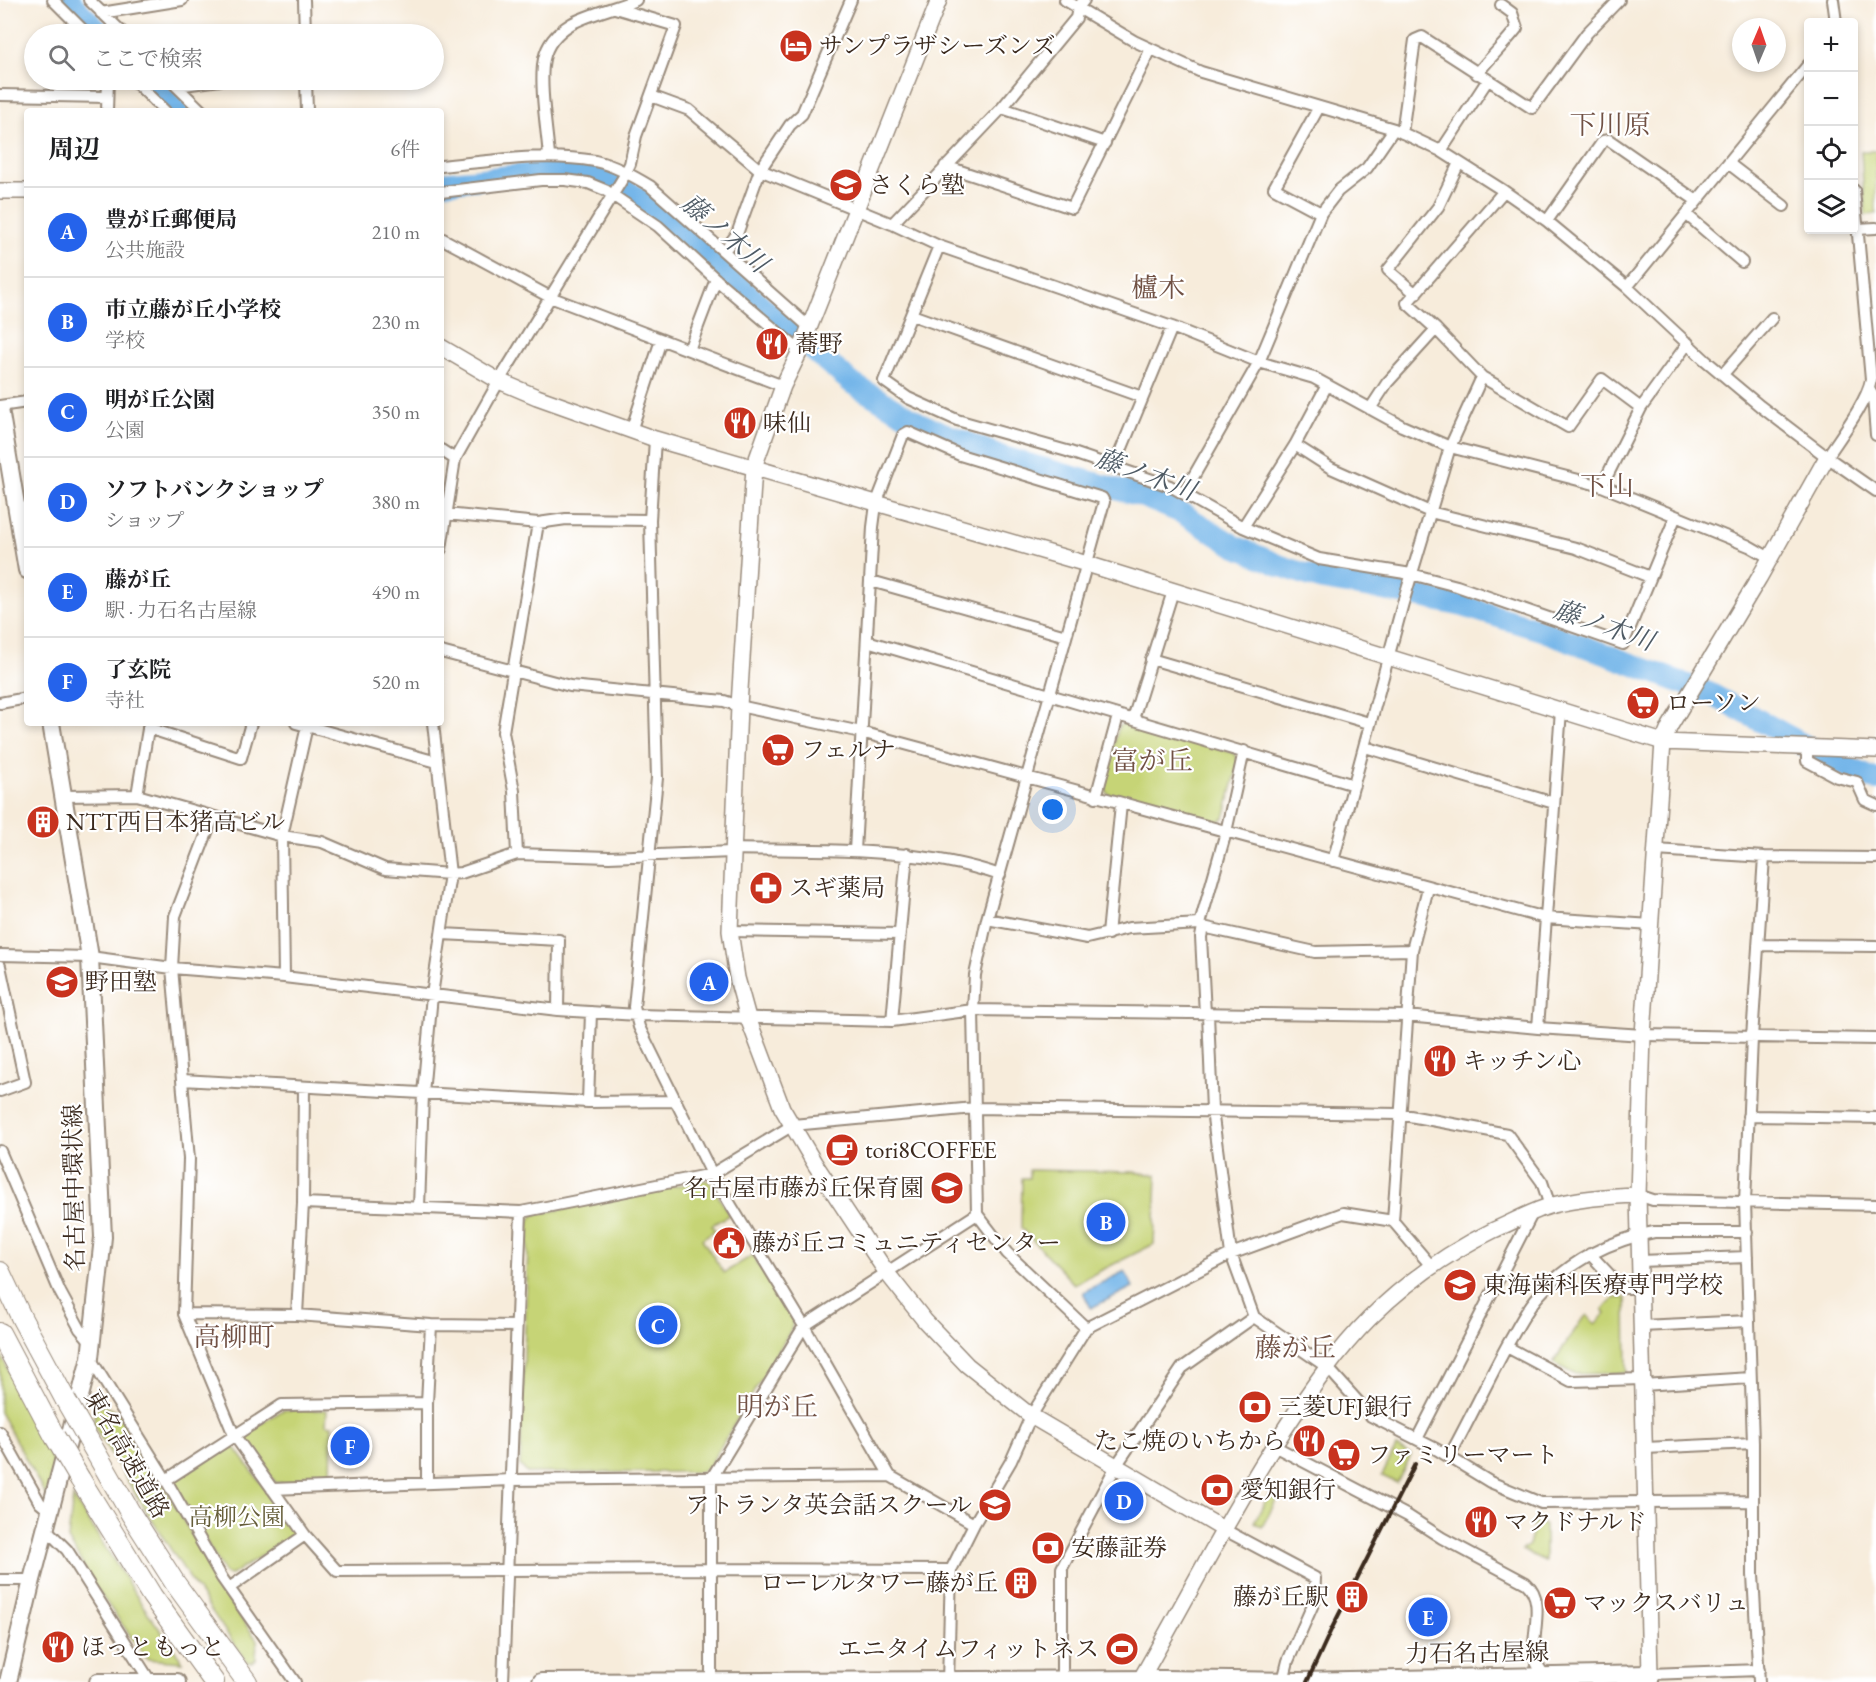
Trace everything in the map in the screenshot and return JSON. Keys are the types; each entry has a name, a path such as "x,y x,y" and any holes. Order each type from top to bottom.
{"highway":[{"name":"東名高速道路","path":"0,1272 22,1319 65,1399 131,1514 175,1583 242,1675"},
{"path":"0,1334 54,1437 152,1596 208,1675"}],"main road":[{"path":"0,407 6,476 24,557"},
{"name":"名古屋中環状線","path":"8,1682 91,1351 103,1237 90,957 52,726"},
{"name":"力石名古屋線","path":"541,1682 1062,1680 1301,1682 1650,1678"},
{"path":"98,1682 177,1682"}],"street":[{"path":"52,0 77,24"},
{"path":"89,0 114,24"},
{"path":"101,12 182,0"},
{"path":"304,0 305,24"},
{"path":"549,156 543,78 544,60 549,46 559,32 573,22 636,0"},
{"path":"724,251 737,234 760,170 790,125 802,114 851,0"},
{"path":"939,0 800,351 783,386 754,467 732,850 730,931 737,978 748,1018 770,1080 782,1108 815,1164 887,1274 925,1321 967,1365 1031,1416 1223,1529 1315,1578 1314,1602 1288,1661 1283,1681"},
{"path":"1065,0 1081,4 1134,41 1202,72 1398,131 1441,151 1504,190 1547,221 1628,287 1688,344 1760,406 1827,458 1876,491"},
{"path":"1184,493 1259,362 1321,213 1338,191 1367,168 1398,131 1415,40 1422,37 1532,108 1587,33 1618,0"},
{"path":"1833,0 1835,18"},
{"path":"892,224 1002,108 1076,18 1081,4"},
{"path":"1477,74 1492,54 1507,42 1517,28 1512,12 1501,5"},
{"path":"444,528 455,459 499,381 624,176 630,164 636,136 676,27 615,8"},
{"path":"945,166 1072,208 1151,49"},
{"path":"1628,287 1804,71"},
{"path":"1441,151 1487,81"},
{"path":"107,90 107,108"},
{"path":"143,90 162,108"},
{"path":"180,90 199,108"},
{"path":"306,90 307,108"},
{"path":"0,96 107,97"},
{"path":"651,96 689,110 760,170 892,224 939,246 1172,327 1259,362 1314,378 1402,426 1450,447 1602,486 1675,518 1749,546 1770,558"},
{"path":"1319,107 1274,188 1321,213"},
{"path":"1002,108 1105,143"},
{"path":"1547,221 1603,141 1609,140 1696,201"},
{"path":"444,166 549,156 596,162 650,186 808,327"},
{"path":"1416,294 1388,270 1438,207 1459,163"},
{"path":"1728,163 1784,206"},
{"path":"444,192 541,180 565,180 588,183 615,193 658,226 800,351"},
{"path":"1504,190 1407,303 1436,329 1482,377 1568,427 1602,379 1641,408"},
{"path":"0,191 24,191"},
{"path":"1687,215 1742,262"},
{"path":"1858,229 1876,228"},
{"path":"1759,1670 1650,1678 1638,1195 1643,1035 1663,741 1869,389 1870,363 1857,234"},
{"path":"444,240 550,297 783,386"},
{"path":"939,246 884,381 908,398 957,420 1114,467 1184,493 1243,527 1319,559 1411,575 1457,586 1623,644 1675,518"},
{"path":"689,350 716,279"},
{"path":"912,315 1142,397"},
{"path":"1723,374 1772,318"},
{"path":"1114,467 1172,327"},
{"path":"1370,408 1387,383 1436,329"},
{"path":"631,431 661,340"},
{"path":"1602,486 1641,408 1688,344"},
{"path":"444,349 499,381 655,439 1087,564 1663,741 1876,750"},
{"path":"1333,861 1365,747 1369,723 1450,447 1482,377"},
{"path":"1243,527 1295,445 1327,385"},
{"path":"1869,389 1873,396 1876,435"},
{"path":"0,407 24,403"},
{"path":"855,852 873,527 876,504 903,435 909,432 960,455 1102,498 1104,502 987,919 975,975 972,1011 977,1214 1007,1253 1086,1328"},
{"path":"655,439 650,520 657,778 634,1007 639,1027 712,1174 804,1326 890,1476 974,1524"},
{"path":"1295,445 1331,468 1430,512 1576,548 1650,577"},
{"path":"444,452 455,459"},
{"path":"446,514 538,523 566,519 650,520"},
{"path":"517,854 514,791 503,732 538,523"},
{"path":"871,581 1066,636"},
{"path":"1133,719 1173,591"},
{"path":"867,641 1354,785"},
{"path":"444,653 570,686 724,701 861,732 1545,918 1652,925"},
{"path":"1151,658 1369,723"},
{"path":"0,703 24,699"},
{"path":"1538,1028 1561,710"},
{"path":"1096,797 1118,716"},
{"path":"137,795 149,726 241,758 250,726"},
{"path":"284,978 282,836 307,726 437,762"},
{"path":"419,1207 423,1095 432,995 450,874 433,726"},
{"path":"1365,747 1554,803"},
{"path":"1808,748 1807,761 1837,777 1857,782 1865,800 1876,805"},
{"path":"1244,751 1201,937 1212,1110 1231,1254 1254,1317 1327,1367 1371,1416 1449,1456 1490,1482 1541,1503 1753,1501"},
{"path":"64,796 137,795 282,836 322,842 386,869 450,874 461,873 517,854 609,857 732,850 907,854 976,866 1000,875"},
{"path":"1108,934 1121,804"},
{"path":"213,817 175,916 172,968 189,1159 184,1314 234,1436 305,1535 337,1571 951,1570"},
{"path":"1656,850 1764,857 1876,858"},
{"path":"892,1021 907,854"},
{"path":"1759,1682 1753,1575 1753,1443 1745,1202 1752,1038 1764,857"},
{"path":"1393,1221 1412,950 1428,888"},
{"path":"987,919 1087,938 1129,928 1202,926 1315,952 1412,950"},
{"path":"730,931 899,934"},
{"path":"441,934 559,940 558,1010"},
{"path":"1758,945 1876,946"},
{"path":"0,955 90,957 558,1010 637,1015 892,1021 972,1011 1406,1016 1643,1035 1876,1039"},
{"path":"0,966 25,1082 0,1091"},
{"path":"588,1102 591,1012"},
{"path":"182,1080 423,1095 588,1102 676,1101"},
{"path":"297,1315 303,1203 304,1088"},
{"path":"303,1203 521,1212 712,1174 793,1125 974,1108 1399,1114 1507,1134 1542,1182 1550,1206"},
{"path":"1748,1116 1876,1118"},
{"path":"0,1151 60,1292 91,1351 229,1588 295,1682"},
{"path":"1139,1681 1223,1529 1274,1446 1327,1367 1370,1318 1432,1267 1475,1240 1532,1214 1550,1206 1582,1199 1638,1195 1653,1200 1876,1205"},
{"path":"503,1682 521,1212"},
{"path":"948,1681 951,1570 974,1524 1011,1461 1031,1416 1086,1328 1231,1254 1343,1212 1393,1221 1432,1267"},
{"path":"711,1681 711,1479 804,1326 977,1214"},
{"path":"1417,1439 1532,1214"},
{"path":"1449,1456 1522,1320 1541,1293 1565,1270 1590,1254 1639,1235 1654,1232 1747,1232"},
{"path":"1590,1254 1622,1288 1640,1288"},
{"path":"1640,1261 1747,1257"},
{"path":"184,1314 297,1315 430,1325 516,1326"},
{"path":"1062,1680 1062,1568 1116,1466 1182,1368 1254,1317"},
{"path":"1641,1326 1749,1321"},
{"path":"427,1483 430,1325"},
{"path":"1507,1347 1571,1381 1643,1382 1750,1378"},
{"path":"166,1480 282,1405 427,1403"},
{"path":"0,1432 40,1503 51,1512"},
{"path":"1645,1448 1753,1443"},
{"path":"1274,1446 1408,1516 1442,1538 1526,1583 1534,1592 1536,1661 1544,1678"},
{"path":"272,1489 512,1480 890,1476"},
{"path":"46,1529 67,1550 150,1681"},
{"path":"229,1588 305,1535"},
{"path":"0,1580 32,1580"}],"green space":[{"path":"1861,151 1876,151 1876,214 1865,215"},
{"path":"1126,722 1234,753 1239,762 1224,818 1218,822 1108,794 1103,786 1119,726"},
{"path":"1029,1170 1133,1172 1157,1175 1154,1244 1074,1284 1021,1228 1022,1178 1029,1178"},
{"path":"706,1180 711,1183 729,1215 712,1225 715,1230 702,1239 724,1273 753,1255 793,1321 791,1330 708,1468 701,1472 527,1473 520,1465 529,1221 533,1215"},
{"path":"1615,1298 1626,1298 1627,1373 1574,1374 1553,1363 1581,1321 1587,1315 1595,1324 1606,1313 1603,1309"},
{"path":"0,1353 54,1464 46,1496 0,1412"},
{"path":"103,1406 117,1411 161,1481 229,1601 257,1640 256,1659 253,1662 247,1662 207,1604 93,1424 97,1408"},
{"path":"283,1410 327,1410 326,1424 332,1425 331,1481 276,1483 243,1442 244,1434"},
{"name":"高柳公園","path":"229,1445 234,1446 295,1530 294,1535 231,1575 225,1574 174,1485 175,1479"},
{"path":"1396,1447 1411,1455 1397,1483 1382,1476"},
{"path":"1269,1495 1277,1499 1262,1527 1254,1522"},
{"path":"73,1497 141,1603 183,1662 147,1659 96,1588 68,1539"},
{"path":"1535,1522 1545,1525 1545,1561 1522,1550 1529,1545"}],"water":[{"path":"1125,1271 1133,1287 1091,1308 1083,1292"}],"waterway":[{"name":"藤ノ木川","path":"68,0 92,24"},
{"name":"藤ノ木川","path":"157,90 175,108"},
{"name":"藤ノ木川","path":"444,183 551,172 586,174 620,185 655,209 791,332 853,384 921,424 1000,456 1141,496 1180,512 1235,546 1281,566 1323,580 1463,606 1541,630 1709,693 1828,758 1876,780"}],"railway":[{"path":"1307,1682 1415,1464"}],"place":[{"name":"サンプラザシーズンズ","path":"796,46"},
{"name":"さくら塾","path":"846,185"},
{"name":"蕎野","path":"772,344"},
{"name":"味仙","path":"740,423"},
{"name":"ローソン","path":"1643,703"},
{"name":"フェルナ","path":"778,750"},
{"name":"NTT西日本猪高ビル","path":"43,822"},
{"name":"スギ薬局","path":"766,888"},
{"name":"野田塾","path":"62,982"},
{"name":"豊が丘郵便局","path":"709,982"},
{"name":"キッチン心","path":"1440,1061"},
{"name":"tori8COFFEE","path":"842,1150"},
{"name":"名古屋市藤が丘保育園","path":"947,1188"},
{"name":"市立藤が丘小学校","path":"1106,1222"},
{"name":"藤が丘コミュニティセンター","path":"729,1243"},
{"name":"東海歯科医療専門学校","path":"1460,1285"},
{"name":"明が丘公園","path":"658,1325"},
{"name":"三菱UFJ銀行","path":"1255,1407"},
{"name":"たこ焼のいちから","path":"1309,1441"},
{"name":"了玄院","path":"350,1446"},
{"name":"ファミリーマート","path":"1344,1455"},
{"name":"愛知銀行","path":"1217,1490"},
{"name":"ソフトバンクショップ","path":"1124,1501"},
{"name":"アトランタ英会話スクール","path":"995,1505"},
{"name":"マクドナルド","path":"1481,1522"},
{"name":"安藤証券","path":"1048,1548"},
{"name":"ローレルタワー藤が丘","path":"1021,1583"},
{"name":"藤が丘駅","path":"1352,1597"},
{"name":"マックスバリュ","path":"1560,1603"},
{"name":"藤が丘","path":"1428,1617"},
{"name":"ほっともっと","path":"58,1647"},
{"name":"エニタイムフィットネス","path":"1122,1649"}],"district":[{"name":"下川原","path":"1610,125"},
{"name":"櫨木","path":"1158,288"},
{"name":"下山","path":"1607,486"},
{"name":"富が丘","path":"1152,761"},
{"name":"高柳町","path":"234,1337"},
{"name":"藤が丘","path":"1295,1348"},
{"name":"明が丘","path":"777,1407"}]}
